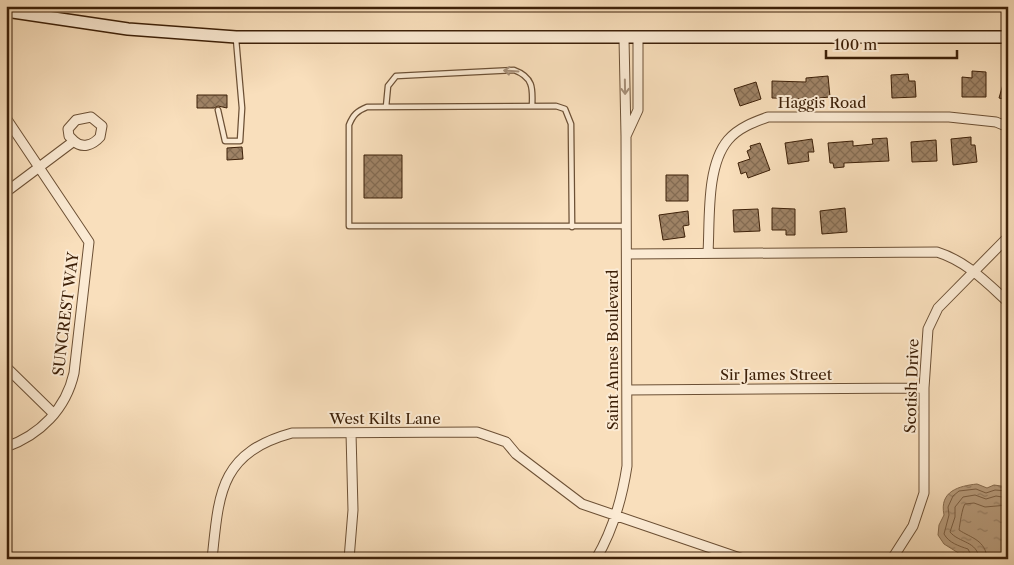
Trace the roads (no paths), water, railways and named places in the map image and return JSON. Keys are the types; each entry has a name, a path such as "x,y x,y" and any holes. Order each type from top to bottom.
{"main road":[{"path":"6,11 136,30 236,37 1008,37"}],"street":[{"name":"Saint Annes Boulevard","path":"596,559 616,516 627,466 628,390 624,38"},
{"name":"Saint Annes Boulevard","path":"626,136 638,110 638,38"},
{"name":"Haggis Road","path":"708,253 715,162 728,140 750,124 768,117 950,117 988,121 1008,127"},
{"name":"SUNCREST WAY","path":"6,118 89,242 74,374 66,397 54,414 36,431 6,448"},
{"path":"6,192 74,141"},
{"name":"Scotish Drive","path":"892,559 913,526 924,493 924,388 928,329 938,308 1008,237"},
{"path":"626,254 937,252 952,257 974,271 1008,302"},
{"path":"6,367 54,414"},
{"name":"Sir James Street","path":"628,390 924,388"},
{"name":"West Kilts Lane","path":"212,559 218,507 223,484 236,463 258,446 292,433 477,432 506,442 516,454 570,498 616,516 744,559"},
{"path":"349,559 353,510 351,433"}],"lane":[{"path":"218,110 225,141 240,141 242,108 236,37"},
{"path":"386,107 388,86 396,76 514,70 523,73 530,79 533,86 532,106"},
{"path":"572,227 570,116 565,109 556,106 367,107 359,110 352,117 349,125 349,226 572,227 626,226"}],"water":[{"path":"977,484 987,488 994,485 1008,487 1008,559 970,559 964,553 960,554 944,544 938,535 947,495 957,488"}]}
